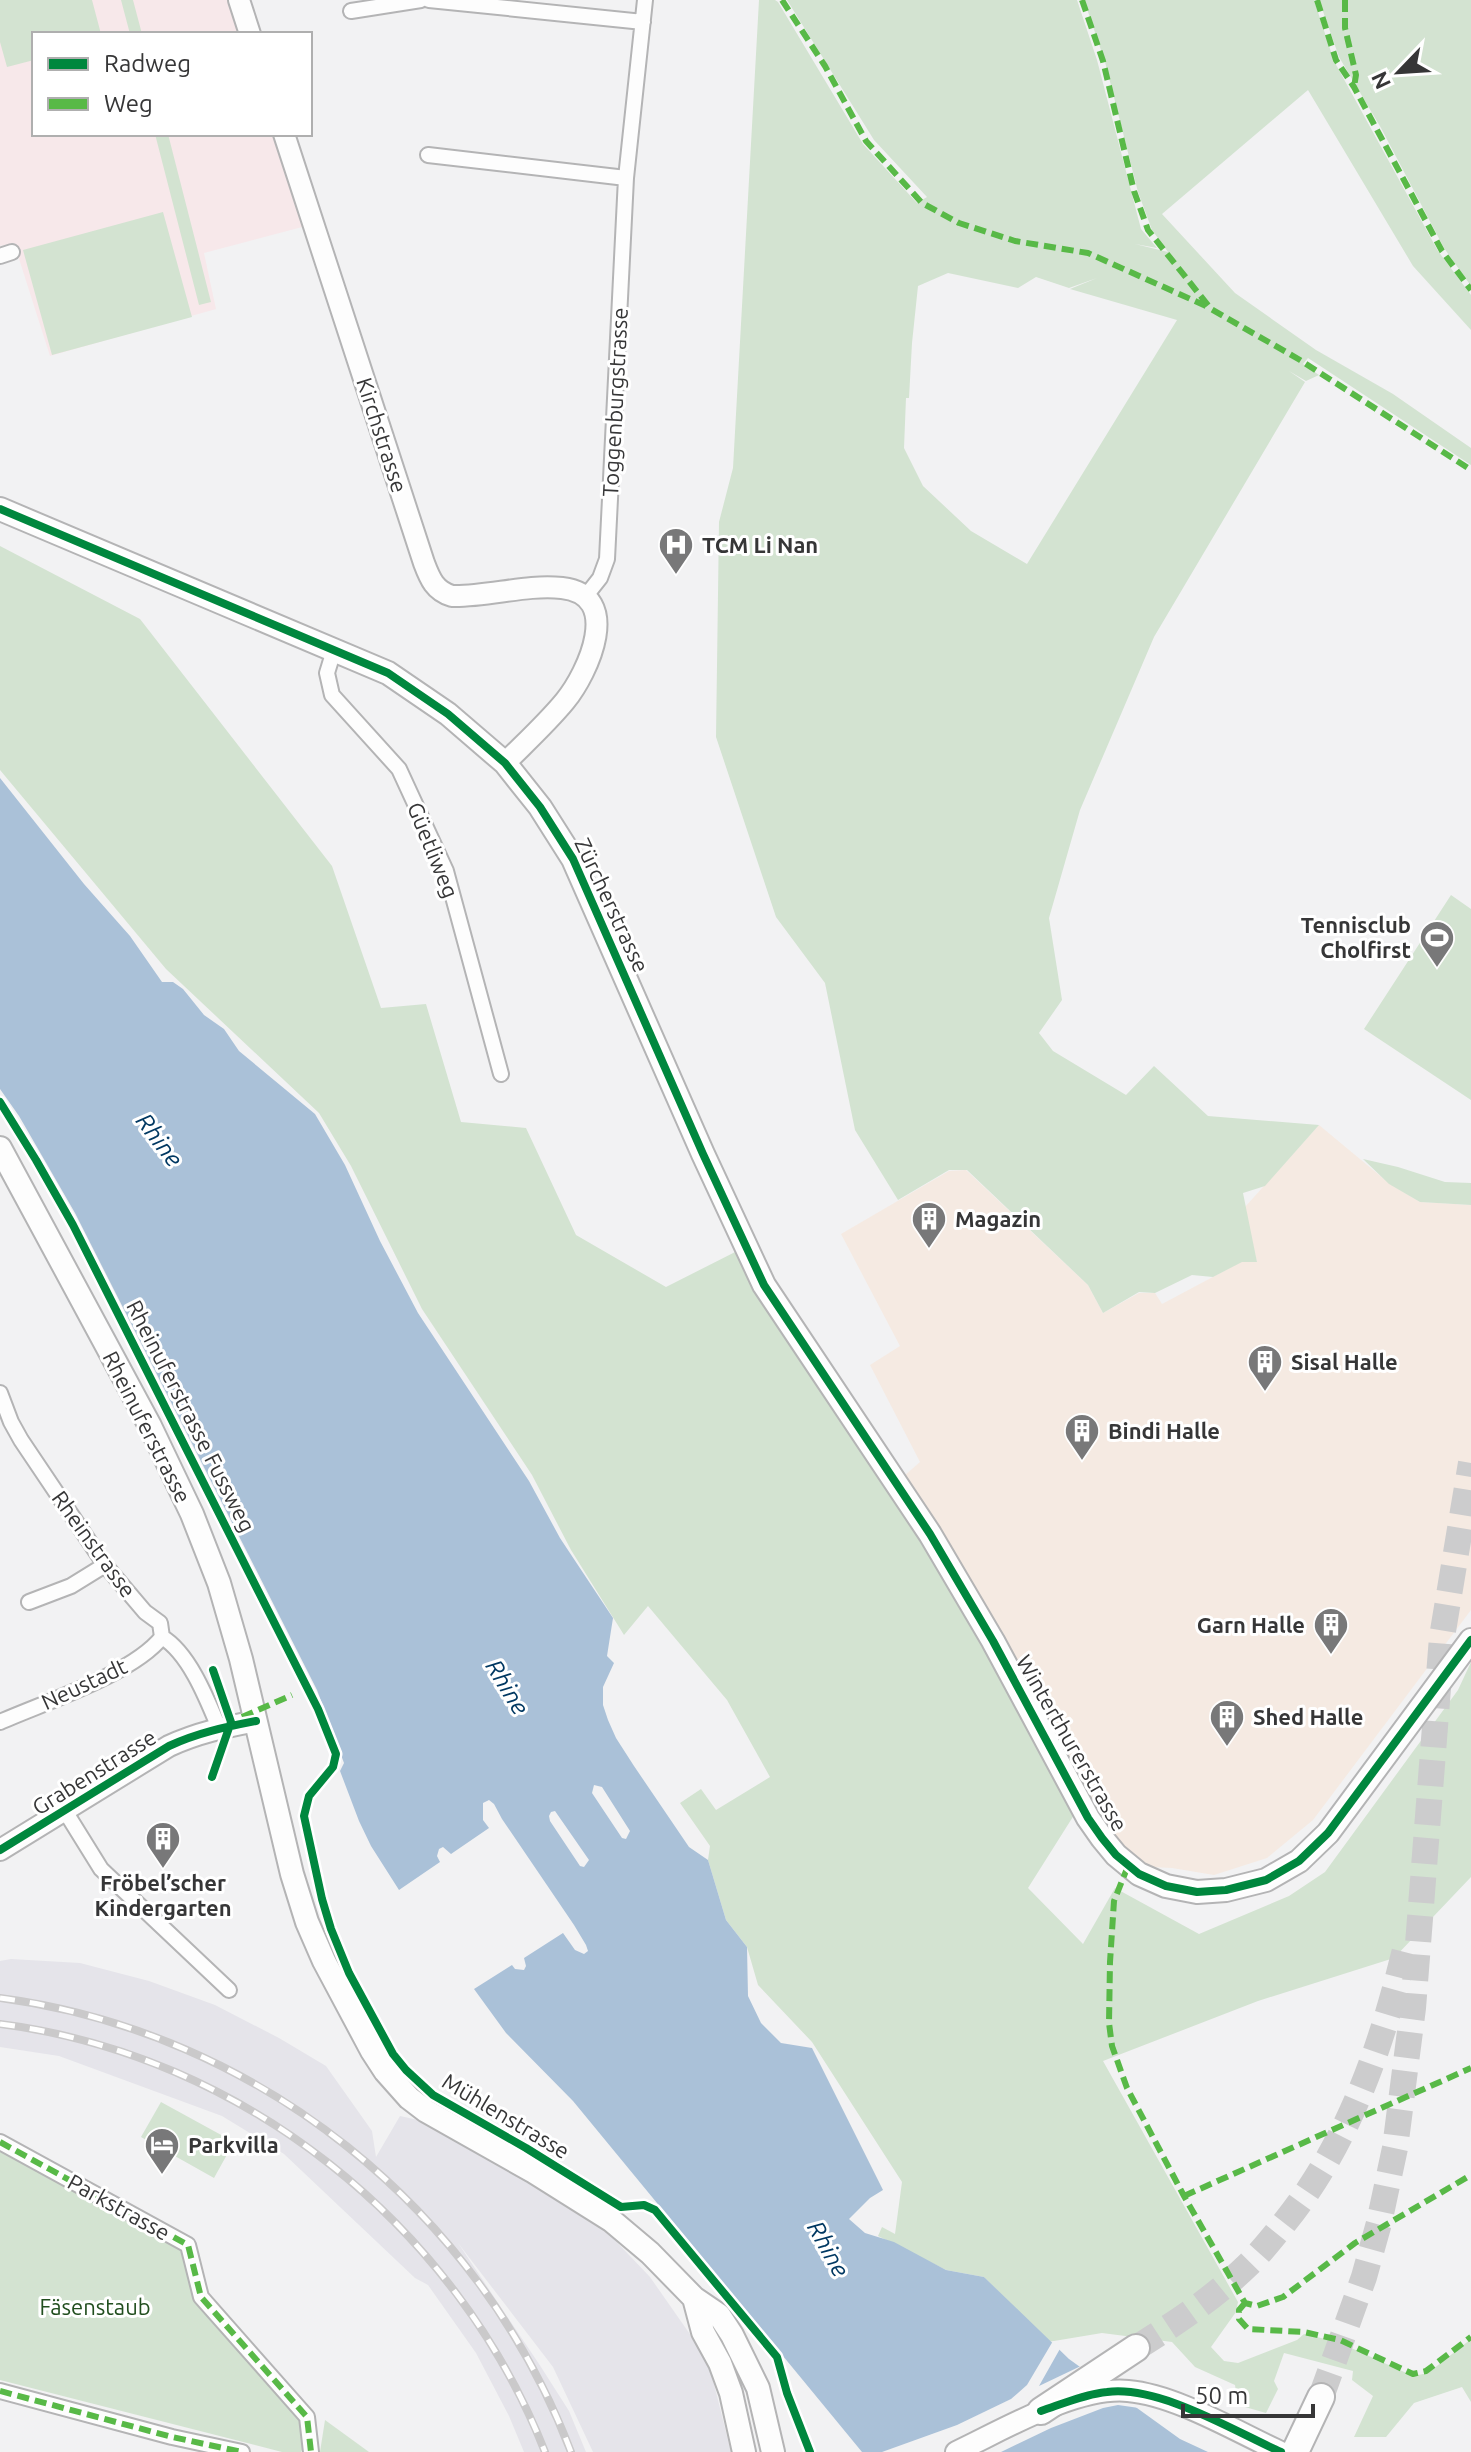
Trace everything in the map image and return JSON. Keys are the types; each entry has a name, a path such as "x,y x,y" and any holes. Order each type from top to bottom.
{"highway":[{"path":"1041,2411 1132,2350"},
{"path":"1295,2452 1321,2397"}],"main road":[{"name":"Zürcherstrasse","path":"0,509 388,673 448,714 505,763 540,807 573,859 743,1242"},
{"name":"Rheinuferstrasse","path":"0,1148 150,1426 192,1514 223,1595 256,1721"},
{"name":"Winterthurerstrasse","path":"743,1242 781,1312 938,1547 993,1641 1088,1818 1116,1855 1139,1874 1166,1886 1197,1892 1226,1890 1266,1880 1299,1861 1328,1833 1471,1640"},
{"name":"Mühlenstrasse","path":"256,1721 292,1874 307,1922 324,1961 385,2071 409,2098 426,2111 534,2172 612,2221 650,2253 694,2298 719,2315 758,2388 773,2452"},
{"name":"Mühlenstrasse","path":"694,2298 703,2332 720,2363 731,2393 744,2452"}],"street":[{"path":"239,0 249,32"},
{"path":"351,11 421,0"},
{"path":"429,0 643,22"},
{"name":"Toggenburgstrasse","path":"585,597 600,578 607,559 626,178 645,0"},
{"name":"Kirchstrasse","path":"285,136 433,584 452,596 565,588 585,597"},
{"path":"428,155 626,178"},
{"path":"505,763 565,701 579,681 590,656 597,621 595,611 585,597"},
{"name":"Güetliweg","path":"334,650 327,673 332,695 399,769 446,871 501,1074"},
{"name":"Rheinstrasse","path":"0,1393 5,1425 105,1565 145,1612 160,1623 162,1637 175,1645 206,1697 219,1728"},
{"path":"29,1602 71,1586 105,1565"},
{"name":"Neustadt","path":"0,1722 109,1676 154,1648 162,1637"},
{"name":"Grabenstrasse","path":"0,1850 169,1746 219,1728 256,1721"},
{"name":"Grabenstrasse","path":"65,1811 101,1869 229,1990"},
{"name":"Parkstrasse","path":"0,2142 188,2245 201,2297 307,2417 311,2452"},
{"path":"0,2391 172,2437 242,2452"},
{"path":"956,2452 1041,2411 1106,2392 1137,2393 1187,2409 1281,2452"}],"shaded area":[{"path":"0,0 230,0 240,32 32,32 32,136 276,136 306,226 204,253 216,309 50,356 14,243 0,246"},
{"path":"1319,1125 1390,1184 1420,1202 1471,1205 1471,1610 1313,1820 1267,1858 1214,1875 1172,1868 1128,1866 896,1483 920,1462 870,1365 900,1346 841,1234 949,1171 966,1170 1088,1285 1103,1313 1139,1293 1155,1293 1162,1304 1241,1262 1257,1262 1250,1233 1236,1217"},
{"path":"0,1961 80,1963 149,1981 215,2005 326,2066 372,2131 376,2157 400,2116 436,2124 587,2211 650,2277 708,2360 731,2452 593,2452 553,2367 458,2243 569,2411 586,2452 524,2452 476,2353 428,2285 415,2278 284,2154 222,2116 59,2056 0,2047"}],"green space":[{"path":"0,0 92,0 100,32 32,32 32,61 7,67 0,42"},
{"path":"121,0 133,0 141,32 129,32"},
{"path":"759,0 778,2 863,144 917,203 927,197 874,140 787,0 1077,0 1097,60 1141,229 1157,248 1135,244 1168,252 1152,230 1138,192 1105,62 1084,0 1314,0 1334,61 1438,251 1471,295 1471,330 1413,266 1308,90 1162,214 1235,293 1316,350 1393,394 1471,448 1471,465 1308,358 1303,364 1319,375 1306,381 1289,371 1305,382 1154,637 1080,810 1049,918 1062,1000 1039,1033 1053,1051 1126,1095 1154,1066 1208,1116 1319,1125 1265,1186 1243,1193 1257,1262 1242,1262 1213,1277 1192,1275 1155,1293 1139,1292 1103,1313 1088,1285 967,1170 949,1170 898,1200 855,1130 825,983 776,917 716,737 719,522 733,468","holes":["948,273 1018,288 1036,277 1069,288 1097,278 1070,289 1177,320 1027,564 971,531 923,486 904,448 918,286"]},
{"path":"1319,0 1471,0 1471,286 1444,248 1381,128 1339,57"},
{"path":"156,136 169,136 211,302 199,305"},
{"path":"163,212 192,317 52,355 23,250"},
{"path":"0,546 140,619 332,866 381,1008 426,1004 461,1122 526,1128 576,1235 666,1287 745,1247 930,1534 1081,1804 1028,1888 1083,1944 1115,1888 1199,1934 1289,1896 1325,1872 1458,1690 1471,1662 1471,1877 1394,1958 1258,2001 1103,2061 1238,2302 1236,2312 1211,2347 1224,2361 1238,2363 1297,2340 1304,2334 1338,2342 1413,2376 1428,2373 1471,2339 1471,2402 1462,2387 1414,2403 1386,2437 1354,2437 1373,2396 1352,2380 1353,2371 1284,2353 1274,2381 1278,2389 1266,2413 1238,2405 1235,2385 1195,2367 1172,2342 1102,2333 1048,2342 984,2277 946,2270 878,2236 882,2227 895,2234 902,2182 812,2042 758,1985 747,1947 726,1920 708,1860 710,1846 680,1803 701,1789 716,1810 770,1777 727,1700 648,1606 624,1635 571,1550 532,1475 422,1309 351,1166 319,1113 166,969 0,770"},
{"name":"Tennisclub Cholfirst","path":"1451,895 1471,909 1471,1100 1364,1029"},
{"path":"1363,1159 1445,1182 1471,1183 1471,1205 1420,1202 1389,1184"},
{"path":"161,2102 234,2142 214,2178 141,2137"},
{"name":"Fäsenstaub","path":"0,2150 182,2248 196,2302 304,2420 307,2438 301,2452 282,2452 0,2380"},
{"path":"325,2420 369,2452 320,2452"}],"water":[{"name":"Rhine","path":"0,778 84,884 130,936 162,982 173,982 183,989 204,1015 224,1029 239,1051 315,1114 345,1165 418,1313 529,1481 560,1538 613,1618 607,1656 614,1663 603,1687 603,1705 616,1738 689,1847 708,1860 726,1920 747,1947 748,1996 761,2023 781,2043 812,2048 883,2190 849,2219 865,2233 894,2242 946,2270 984,2277 1069,2359 1180,2439 1208,2452 862,2452 573,2101 506,2033 474,1989 512,1965 515,1969 524,1970 524,1958 563,1933 575,1950 584,1954 588,1951 494,1804 489,1800 483,1803 483,1820 489,1828 451,1854 443,1847 439,1849 437,1856 440,1862 399,1890 371,1846 340,1771 344,1763 317,1690 75,1213 0,1089","holes":["594,1785 602,1787 630,1831 626,1839 622,1838 592,1793","555,1811 589,1860 584,1867 580,1866 550,1821 549,1816"]}],"pier":[{"path":"1053,2341 1061,2347 1039,2386 1083,2365 1146,2409 1118,2405 1103,2408 1001,2452 882,2452 957,2425 1011,2399 1027,2385"}],"tunnel":[{"path":"1321,2397 1364,2277 1395,2148 1413,2008 1442,1637 1471,1463"},
{"path":"1136,2348 1223,2288 1254,2259 1308,2191 1345,2127 1360,2093 1385,2023 1405,1950"}],"railway":[{"path":"0,1998 95,2017 185,2049 270,2093 348,2147 418,2211 479,2284 531,2364 571,2452"},
{"path":"0,2024 90,2042 175,2072 256,2113 330,2164 398,2225 456,2294 506,2370 545,2452"}],"marked path":[{"path":"782,0 825,66 866,141 922,203 959,223 1015,241 1088,253 1206,306"},
{"path":"1082,0 1103,61 1134,191 1148,230 1211,309 1300,360 1471,470"},
{"path":"1317,0 1336,60 1354,87 1442,251 1471,290"},
{"path":"1345,0 1345,28 1356,75 1354,87"},
{"path":"242,1717 292,1695"},
{"path":"1128,1866 1114,1901 1109,2023 1112,2046 1127,2088 1245,2303 1257,2306 1283,2297 1355,2243 1471,2175"},
{"path":"1184,2196 1471,2068"},
{"path":"0,2142 188,2245 201,2297 307,2417 311,2452"},
{"path":"1245,2303 1239,2310 1239,2319 1248,2329 1304,2332 1340,2340 1413,2374 1426,2371 1471,2337"},
{"path":"0,2391 172,2437 242,2452"}],"cycle path":[{"path":"0,509 388,673 448,714 505,763 540,807 573,859 764,1285 930,1534 993,1641 1088,1818 1116,1855 1139,1874 1166,1886 1197,1892 1226,1890 1266,1880 1299,1861 1328,1833 1471,1640"},
{"name":"Rheinuferstrasse Fussweg","path":"0,1102 73,1225 318,1709 336,1754 333,1767 309,1796 304,1816 322,1899 349,1973 393,2054 433,2095 621,2207 644,2205 655,2210 777,2357 810,2452"},
{"path":"212,1777 231,1722 213,1670"},
{"path":"0,1850 169,1746 190,1737 256,1721"},
{"path":"1041,2411 1099,2393 1150,2395 1196,2412 1281,2452"}],"place":[{"name":"TCM Li Nan","path":"676,576"},
{"name":"Tennisclub Cholfirst","path":"1437,969"},
{"name":"Magazin","path":"929,1250"},
{"name":"Sisal Halle","path":"1265,1393"},
{"name":"Bindi Halle","path":"1082,1462"},
{"name":"Garn Halle","path":"1331,1656"},
{"name":"Shed Halle","path":"1227,1748"},
{"name":"Fröbel’scher Kindergarten","path":"163,1870"},
{"name":"Parkvilla","path":"162,2176"}]}
